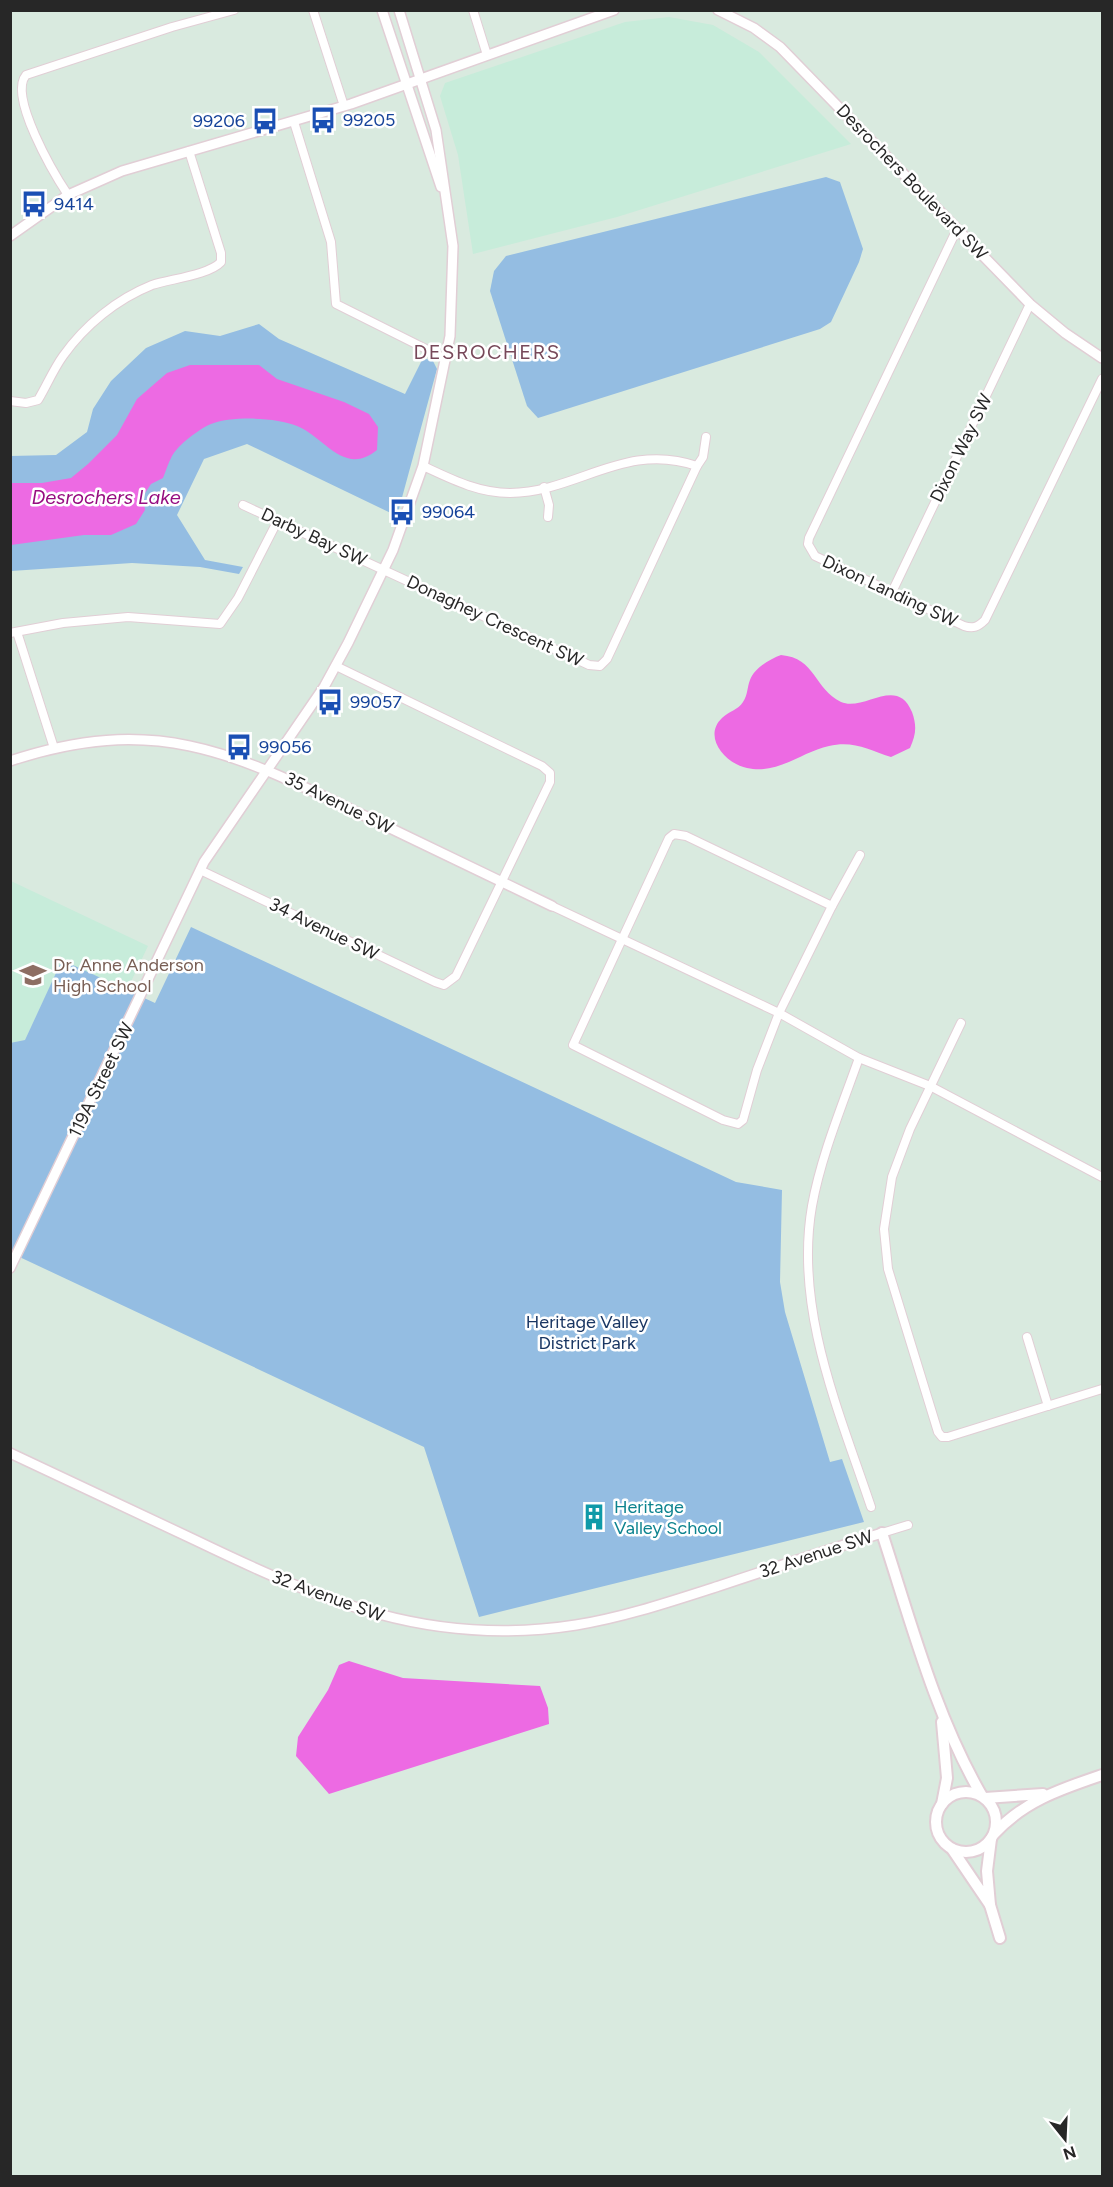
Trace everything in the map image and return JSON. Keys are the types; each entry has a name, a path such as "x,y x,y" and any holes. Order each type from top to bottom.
{"main road":[{"path":"882,1533 940,1712 958,1754 983,1797 994,1810 996,1827 992,1837 987,1870 990,1905 1000,1938"},
{"path":"940,1712 947,1778 936,1822 937,1830 940,1838 952,1849 990,1905"},
{"path":"952,1849 974,1851 992,1837 1014,1814 1050,1793 1102,1775"},
{"path":"941,1806 947,1799 964,1792 983,1797 1050,1793"}],"street":[{"path":"68,195 35,134 21,90 21,81 26,75 172,27 234,10"},
{"path":"313,10 344,106"},
{"path":"382,10 405,84 446,200"},
{"path":"399,10 436,130 446,200"},
{"path":"473,10 487,55"},
{"path":"10,236 68,195 122,171 344,106 614,10"},
{"name":"Desrochers Boulevard SW","path":"718,10 754,28 780,47 1030,304 1065,333 1102,358"},
{"path":"294,122 329,234 336,304 346,312 446,359"},
{"path":"10,401 26,403 38,400 64,355 92,323 121,300 150,286 212,268 221,262 221,253 189,151"},
{"name":"119A Street SW","path":"10,1268 200,870 336,666 384,570 423,466 446,359 454,269 446,200"},
{"name":"Dixon Landing SW","path":"957,229 809,538 808,544 815,556 969,627 975,627 985,620 1102,379"},
{"name":"Dixon Way SW","path":"892,592 1030,304"},
{"name":"Donaghey Crescent SW","path":"384,570 589,665 600,666 607,659 703,457 706,437"},
{"path":"423,466 464,485 510,493 544,487 636,459 669,459 697,466"},
{"path":"544,487 549,505 548,517"},
{"name":"Darby Bay SW","path":"243,505 384,570"},
{"path":"54,748 14,632 85,620 128,617 220,624 238,598 278,520"},
{"path":"336,666 546,769 550,782 502,881"},
{"name":"35 Avenue SW","path":"10,761 54,748 125,739 178,743 221,752 267,769 552,906"},
{"path":"832,906 687,836 674,834 573,1045 731,1124 738,1124 743,1120 757,1070 779,1013 860,855"},
{"name":"34 Avenue SW","path":"200,870 435,982 449,983 456,976 502,881"},
{"path":"552,906 779,1013 859,1058 930,1086 1102,1177"},
{"path":"961,1023 930,1086 892,1177 884,1229 888,1269 938,1432 942,1437 948,1437 1102,1389"},
{"path":"859,1058 831,1138 812,1206 808,1286 829,1378 871,1507"},
{"path":"1027,1337 1048,1406"},
{"name":"32 Avenue SW","path":"10,1453 250,1568 325,1599 387,1618 446,1628 519,1630 590,1622 645,1609 908,1525"}],"shaded area":[{"path":"669,17 713,25 759,52 851,144 617,217 473,254 458,155 440,96 445,83 625,22"},
{"name":"Dr. Anne Anderson High School","path":"11,881 148,946 127,990 62,961 25,1040 11,1043"}],"green space":[{"path":"826,177 840,182 863,249 831,322 820,329 538,418 527,406 490,291 494,271 506,256"},
{"path":"259,324 279,339 405,394 423,358 433,361 437,369 397,516 247,444 204,459 177,515 205,560 243,567 239,574 200,567 132,563 11,571 10,456 56,455 87,432 93,409 111,381 146,348 185,331 220,336"},
{"name":"Heritage Valley District Park","path":"191,927 736,1182 782,1190 780,1282 785,1312 830,1462 842,1459 864,1522 479,1617 424,1447 11,1253 10,1043 25,1040 62,960 155,1003"}],"water":[{"name":"Desrochers Lake","path":"190,365 259,365 277,379 344,402 369,414 378,427 377,450 365,457 355,459 335,452 307,431 288,423 254,419 220,421 195,433 175,452 163,478 151,484 143,496 145,510 136,524 111,535 84,535 11,545 11,483 42,483 71,478 117,435 137,399 167,373"},
{"path":"781,655 793,657 801,662 825,690 841,702 860,703 889,695 898,696 906,701 915,722 915,735 910,748 891,757 861,747 838,744 819,749 779,766 758,769 747,768 731,761 719,749 715,733 716,725 743,702 755,672 767,662"},
{"path":"349,1661 403,1678 540,1686 548,1708 549,1724 329,1794 296,1756 298,1737 328,1690 339,1665"}],"place":[{"name":"99205","path":"323,120"},
{"name":"99206","path":"265,121"},
{"name":"9414","path":"34,204"},
{"name":"99064","path":"402,512"},
{"name":"99057","path":"330,702"},
{"name":"99056","path":"239,747"},
{"name":"Dr. Anne Anderson High School","path":"33,975"},
{"name":"Heritage Valley School","path":"594,1517"}],"district":[{"name":"DESROCHERS","path":"487,352"}]}
